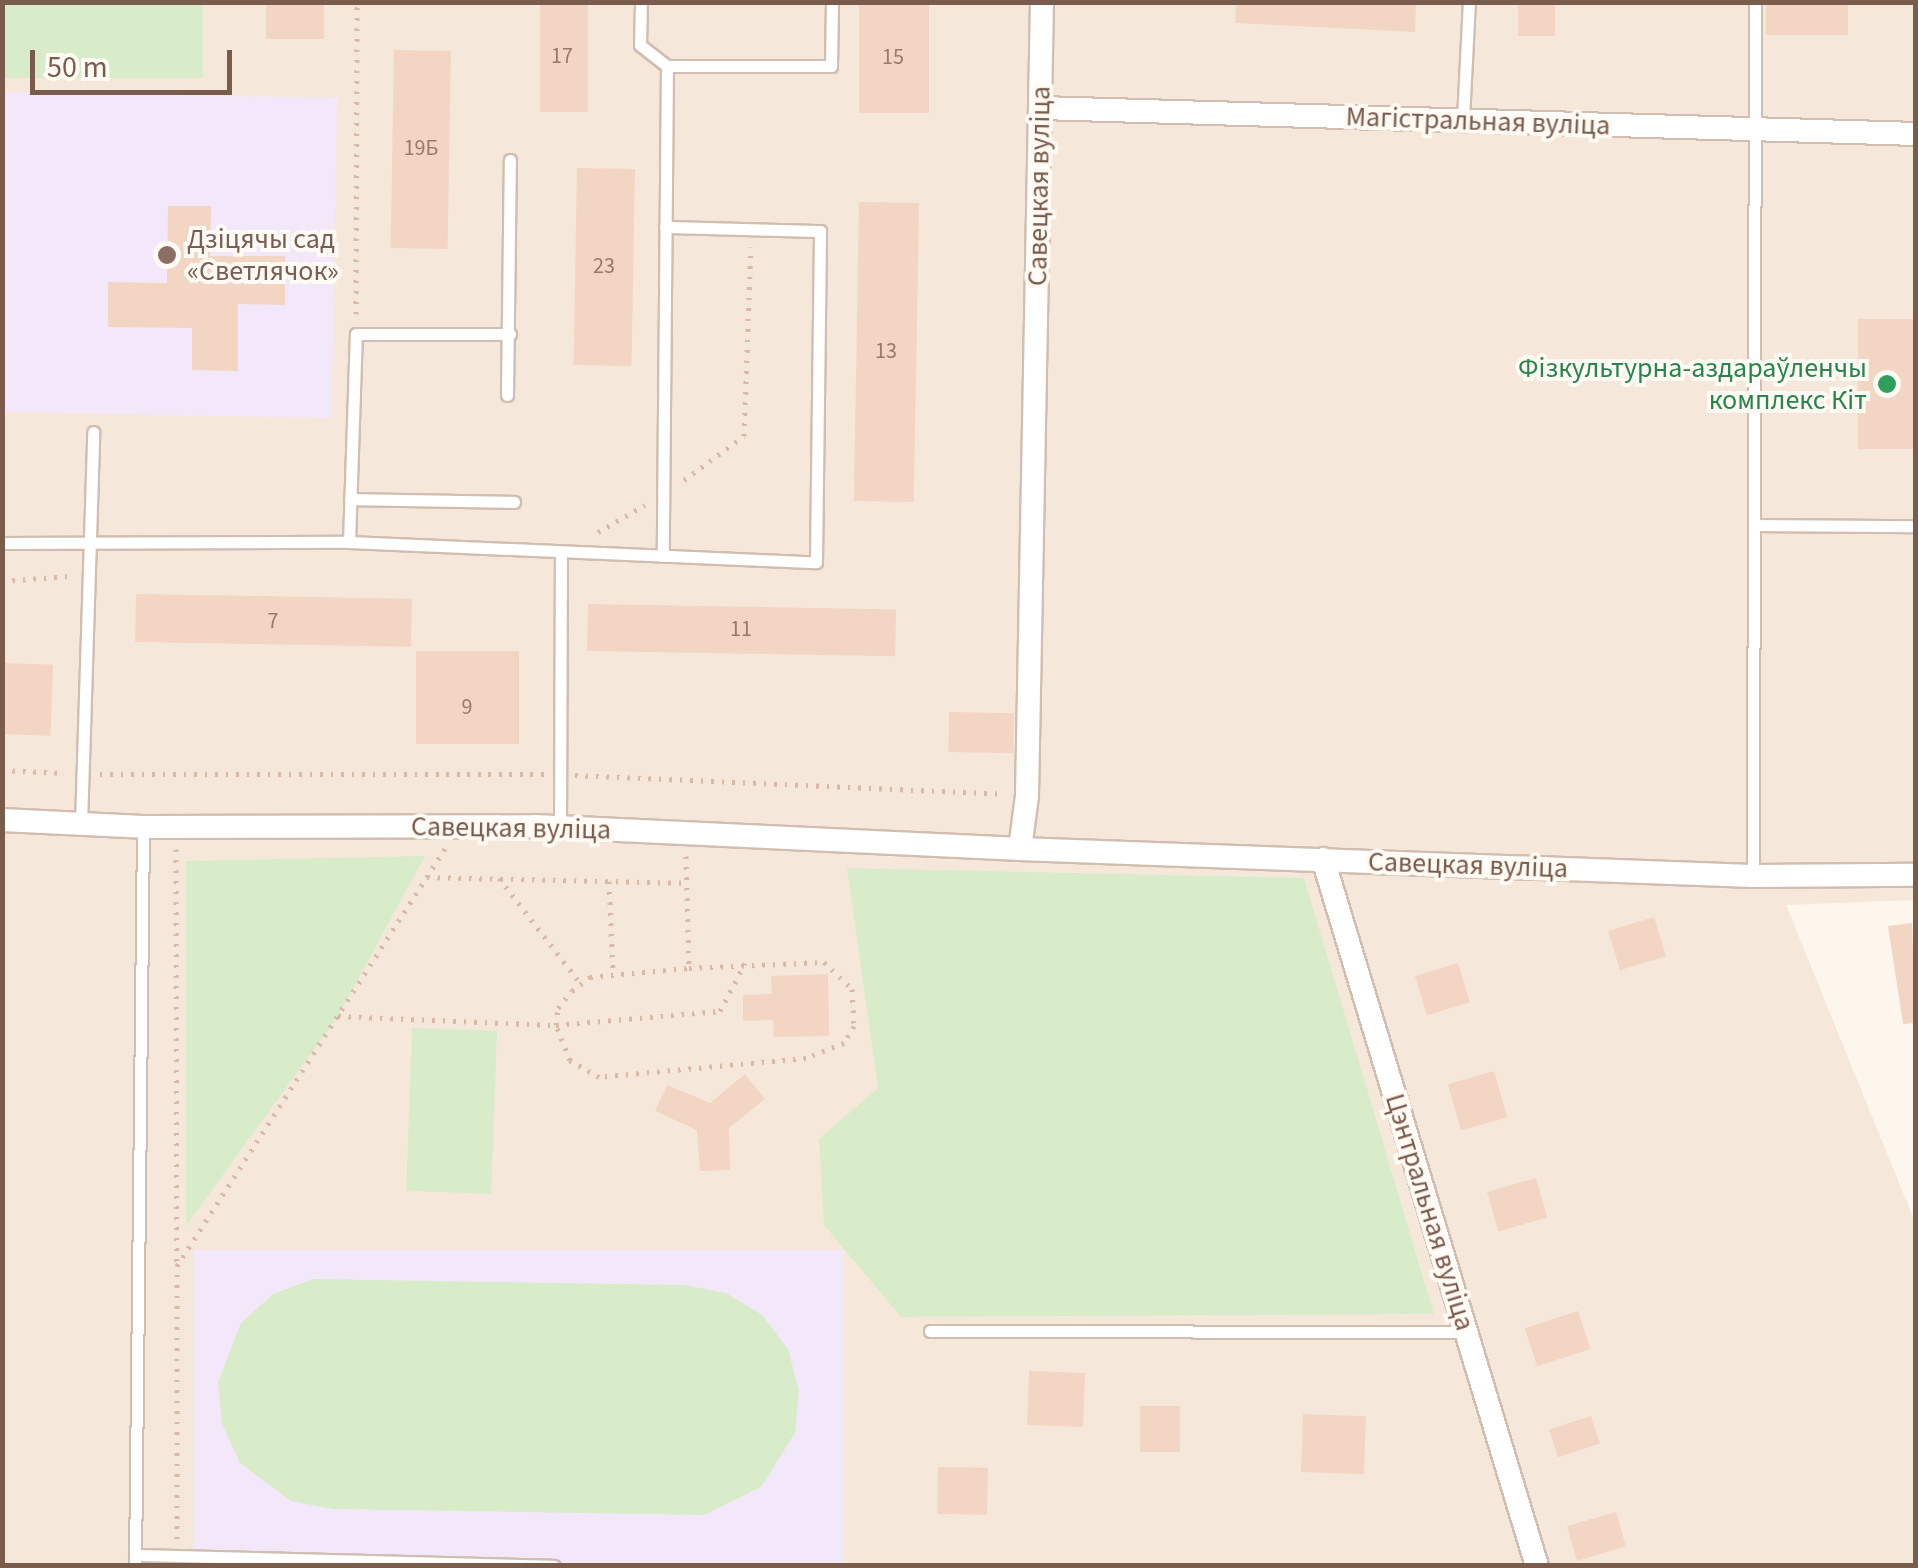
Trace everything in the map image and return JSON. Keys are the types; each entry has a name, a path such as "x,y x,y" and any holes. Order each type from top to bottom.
{"street":[{"name":"Савецкая вуліца","path":"1020,850 1026,796 1042,2"},
{"name":"Магістральная вуліца","path":"1041,108 1463,118 1756,134 1916,134"},
{"name":"Савецкая вуліца","path":"2,820 143,827 560,827 1020,850 1753,876 1916,875"},
{"name":"Цэнтральная вуліца","path":"1323,859 1537,1566"}],"lane":[{"path":"641,2 640,44 667,66 831,66 832,2"},
{"path":"1463,118 1469,2"},
{"path":"1753,876 1755,2"},
{"path":"662,556 667,66"},
{"path":"507,395 510,160"},
{"path":"2,542 349,542 816,562 820,231 666,227"},
{"path":"349,542 356,334 510,334"},
{"path":"81,824 93,432"},
{"path":"350,499 514,502"},
{"path":"1756,525 1916,526"},
{"path":"560,827 562,553"},
{"path":"143,827 135,1560 176,1556 251,1561 554,1566"},
{"path":"930,1330 1466,1332"}],"path":[{"path":"356,2 356,334"},
{"path":"562,553 663,495 744,436 752,230"},
{"path":"2,581 88,574"},
{"path":"2,770 82,774 560,774 1026,796"},
{"path":"177,1266 460,826"},
{"path":"176,827 176,1556"},
{"path":"686,833 689,968"},
{"path":"427,877 687,883"},
{"path":"498,878 581,984"},
{"path":"609,881 613,973"},
{"path":"824,962 852,990 856,1006 844,1043 806,1058 600,1076 570,1060 556,1025 558,1008 581,984 613,973 824,962"},
{"path":"338,1016 556,1025 720,1011 745,964"}],"shaded area":[{"path":"3,3 1915,3 1915,900 1786,905 1915,1222 1915,1565 3,1566"},
{"name":"Дзіцячы сад «Светлячок»","path":"3,92 337,98 331,418 2,412"},
{"path":"193,1250 844,1250 844,1566 193,1566"}],"green space":[{"path":"2,3 203,3 203,78 2,78"},
{"path":"425,856 338,1016 186,1226 186,861"},
{"path":"847,868 1304,878 1434,1314 901,1317 824,1225 819,1139 878,1088"},
{"path":"412,1028 497,1031 491,1194 406,1191"},
{"path":"313,1279 684,1285 726,1293 762,1315 788,1349 799,1391 795,1433 761,1487 704,1515 333,1509 291,1501 240,1463 222,1424 218,1382 241,1323 273,1294"}],"building":[{"path":"266,2 324,2 324,39 266,39"},
{"path":"540,2 588,2 588,112 540,112"},
{"path":"859,2 929,2 929,113 859,113"},
{"path":"1236,2 1416,2 1415,32 1235,23"},
{"path":"1518,2 1555,2 1555,36 1518,36"},
{"path":"1766,2 1848,2 1848,35 1766,35"},
{"path":"394,50 451,51 448,249 391,248"},
{"path":"577,168 635,169 632,366 574,365"},
{"path":"859,202 919,203 914,502 854,501"},
{"path":"168,206 211,206 210,256 285,256 285,305 238,304 238,371 192,370 192,328 108,327 108,282 167,283"},
{"name":"Фізкультурна-аздараўленчы комплекс Кіт","path":"1858,319 1916,319 1916,449 1858,449"},
{"path":"136,594 412,599 411,647 135,642"},
{"path":"588,604 896,609 895,656 587,651"},
{"path":"416,651 519,651 519,744 416,744"},
{"path":"2,663 53,665 50,736 2,734"},
{"path":"949,712 1014,713 1013,753 948,752"},
{"path":"1654,917 1666,956 1620,970 1608,931"},
{"path":"1912,923 1916,1023 1903,1024 1888,926"},
{"path":"1458,963 1470,1002 1427,1015 1415,976"},
{"path":"828,974 829,1036 774,1037 773,1020 743,1021 743,995 772,994 771,976"},
{"path":"1494,1071 1507,1117 1461,1130 1448,1084"},
{"path":"745,1074 765,1099 729,1128 730,1170 700,1171 697,1130 655,1111 667,1085 710,1103"},
{"path":"1536,1178 1547,1217 1498,1231 1487,1192"},
{"path":"1578,1311 1590,1349 1537,1366 1525,1328"},
{"path":"1029,1371 1085,1373 1083,1427 1027,1425"},
{"path":"1140,1406 1180,1406 1180,1452 1140,1452"},
{"path":"1303,1414 1366,1416 1364,1474 1301,1472"},
{"path":"1591,1416 1600,1444 1558,1457 1549,1430"},
{"path":"938,1467 988,1468 987,1515 937,1514"},
{"path":"1616,1512 1626,1547 1577,1561 1567,1526"}],"place":[{"name":"Дзіцячы сад «Светлячок»","path":"167,255"},
{"name":"Фізкультурна-аздараўленчы комплекс Кіт","path":"1887,384"}]}
